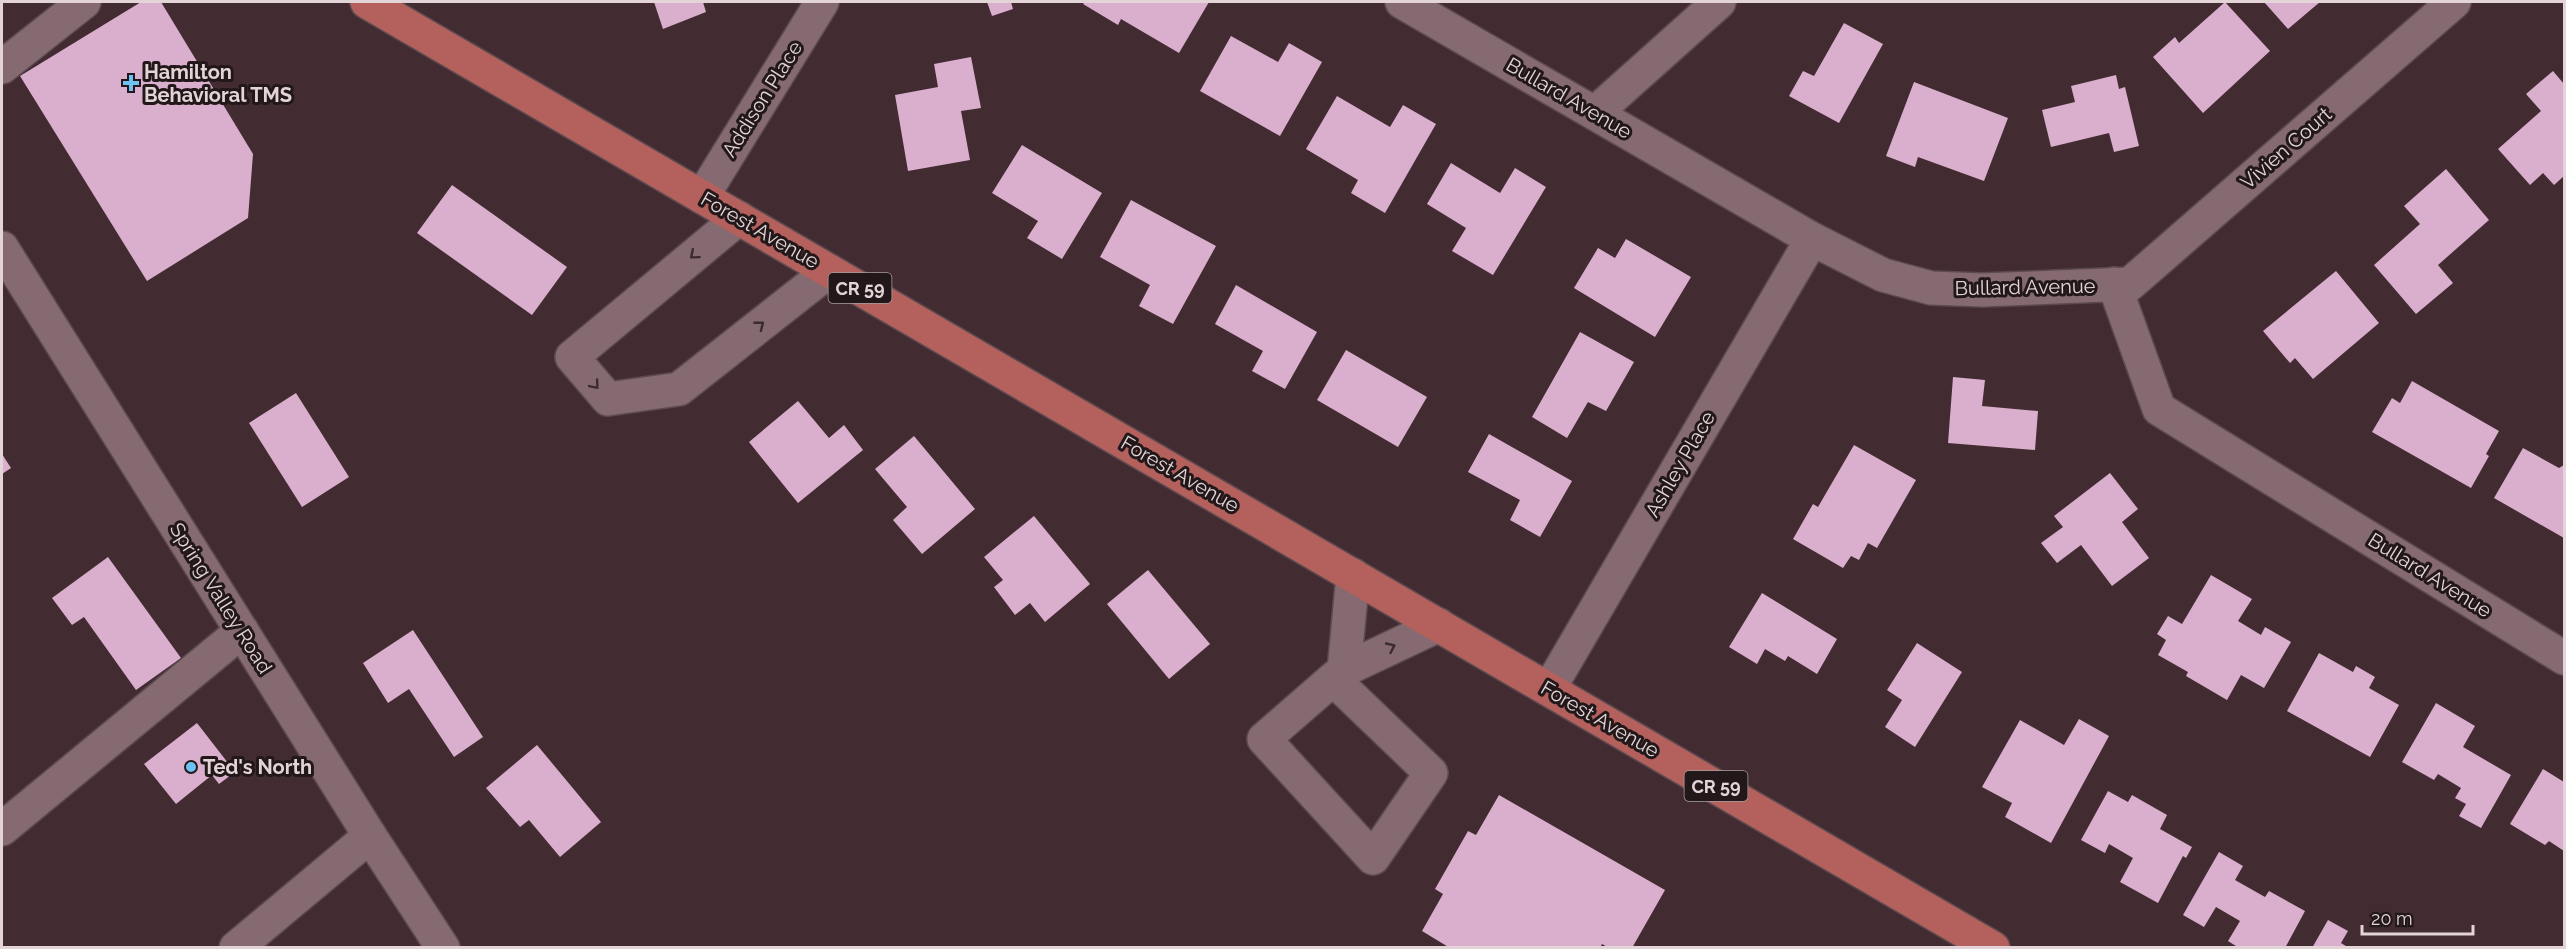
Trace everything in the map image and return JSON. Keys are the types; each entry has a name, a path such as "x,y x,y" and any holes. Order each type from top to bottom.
{"main road":[{"name":"Forest Avenue","path":"367,2 1993,948"}],"street":[{"path":"2,67 84,2"},
{"name":"Addison Place","path":"702,197 822,2"},
{"name":"Bullard Avenue","path":"1402,2 1812,239 1883,275 1931,288 1982,290 2114,284 2159,409 2565,657"},
{"path":"1595,113 1719,2"},
{"name":"Vivien Court","path":"2114,284 2130,284 2454,2"},
{"path":"739,218 572,357 608,399 678,389 829,271"},
{"name":"Ashley Place","path":"1549,689 1812,239"},
{"name":"Spring Valley Road","path":"2,248 370,836 443,948"},
{"path":"1338,674 1353,575"},
{"path":"1338,674 1431,773 1373,858 1264,738 1338,674 1439,625"},
{"path":"2,829 242,632"},
{"path":"236,948 370,836"}],"building":[{"path":"141,2 161,2 253,154 248,218 147,281 20,76"},
{"path":"654,2 703,2 706,12 663,29"},
{"path":"987,2 1011,2 1013,9 992,16"},
{"path":"1085,2 1209,2 1179,53 1121,19 1118,25 1083,4"},
{"path":"2225,2 2270,51 2203,113 2153,57 2175,37 2179,43"},
{"path":"2264,2 2320,2 2288,29"},
{"path":"1844,23 1883,44 1839,123 1789,96 1803,71 1814,76"},
{"path":"1231,36 1278,62 1289,43 1322,62 1280,136 1200,91"},
{"path":"971,57 981,108 961,111 970,160 908,171 895,95 938,87 934,64"},
{"path":"2553,71 2564,84 2564,176 2554,185 2543,173 2530,185 2498,149 2541,111 2526,94"},
{"path":"2116,75 2119,89 2125,87 2139,146 2114,152 2109,133 2051,147 2042,110 2075,102 2071,86"},
{"path":"1914,82 2008,118 1984,181 1918,157 1915,167 1886,156"},
{"path":"1337,96 1390,127 1403,105 1436,124 1385,213 1351,193 1358,180 1306,149"},
{"path":"1022,145 1102,193 1062,259 1027,238 1038,221 992,193"},
{"path":"1451,163 1500,193 1515,168 1546,187 1493,275 1452,251 1466,228 1427,204"},
{"path":"2446,169 2489,220 2438,265 2453,283 2416,314 2374,265 2420,224 2404,206"},
{"path":"452,185 567,267 532,315 417,233"},
{"path":"1131,200 1216,246 1173,324 1139,306 1150,285 1100,257"},
{"path":"1626,239 1691,277 1655,337 1574,288 1598,248 1615,258"},
{"path":"2336,271 2379,323 2313,379 2295,358 2290,363 2263,331"},
{"path":"1236,285 1317,332 1285,389 1252,371 1263,351 1215,324"},
{"path":"1580,332 1634,362 1606,411 1588,402 1567,438 1532,417"},
{"path":"1346,350 1427,397 1398,447 1317,400"},
{"path":"1953,377 1985,380 1982,406 2038,411 2035,450 1948,443"},
{"path":"2412,381 2499,431 2486,454 2489,456 2471,488 2372,432 2392,398 2400,403"},
{"path":"296,393 349,477 302,507 249,423"},
{"path":"798,401 829,438 844,425 863,450 798,503 749,442"},
{"path":"1489,434 1572,481 1540,537 1510,520 1520,500 1468,472"},
{"path":"914,436 975,509 922,554 893,520 907,507 875,469"},
{"path":"1854,445 1916,480 1877,548 1868,543 1859,560 1851,556 1843,568 1793,539 1813,504 1818,507"},
{"path":"2523,448 2559,468 2564,465 2564,538 2494,498"},
{"path":"2,454 11,468 2,474"},
{"path":"2110,473 2138,509 2122,522 2149,558 2112,586 2081,545 2057,563 2041,543 2063,527 2054,516"},
{"path":"1034,516 1090,584 1045,622 1030,603 1015,615 994,587 1003,580 984,557"},
{"path":"108,557 181,658 136,690 84,617 72,625 52,598"},
{"path":"1148,570 1210,644 1169,679 1107,604"},
{"path":"2211,575 2252,599 2238,621 2261,635 2265,627 2291,642 2264,688 2241,675 2227,700 2186,676 2188,672 2158,655 2166,640 2157,634 2168,616 2182,624"},
{"path":"1762,593 1837,639 1817,674 1788,656 1785,661 1765,649 1757,664 1729,647"},
{"path":"413,630 483,737 454,757 409,689 388,703 363,663"},
{"path":"1917,643 1962,672 1915,747 1885,727 1902,700 1887,690"},
{"path":"2319,653 2353,672 2356,666 2375,677 2369,688 2399,705 2370,757 2287,711"},
{"path":"2436,703 2475,726 2463,747 2511,775 2481,828 2459,816 2466,804 2455,798 2461,788 2438,774 2434,780 2402,762"},
{"path":"2079,719 2109,736 2051,843 2005,817 2012,803 1982,787 2020,720 2064,745"},
{"path":"197,723 235,772 219,784 212,775 176,804 144,764"},
{"path":"537,745 601,822 560,857 529,820 520,827 486,788"},
{"path":"2543,769 2564,782 2564,851 2549,841 2545,845 2510,824"},
{"path":"2108,791 2128,802 2132,795 2167,815 2160,829 2192,847 2186,858 2183,856 2158,903 2120,882 2133,858 2109,844 2105,853 2081,840"},
{"path":"1499,795 1665,890 1632,948 1609,948 1602,944 1600,948 1450,948 1422,931 1443,894 1435,889 1468,831 1476,835"},
{"path":"2219,852 2243,866 2235,880 2265,897 2269,891 2305,911 2285,948 2239,948 2228,941 2240,921 2216,907 2204,927 2183,915"},
{"path":"2328,920 2348,931 2341,943 2349,948 2312,948"}],"place":[{"name":"Hamilton Behavioral TMS","path":"131,83"},
{"name":"Ted's North","path":"191,767"}]}
